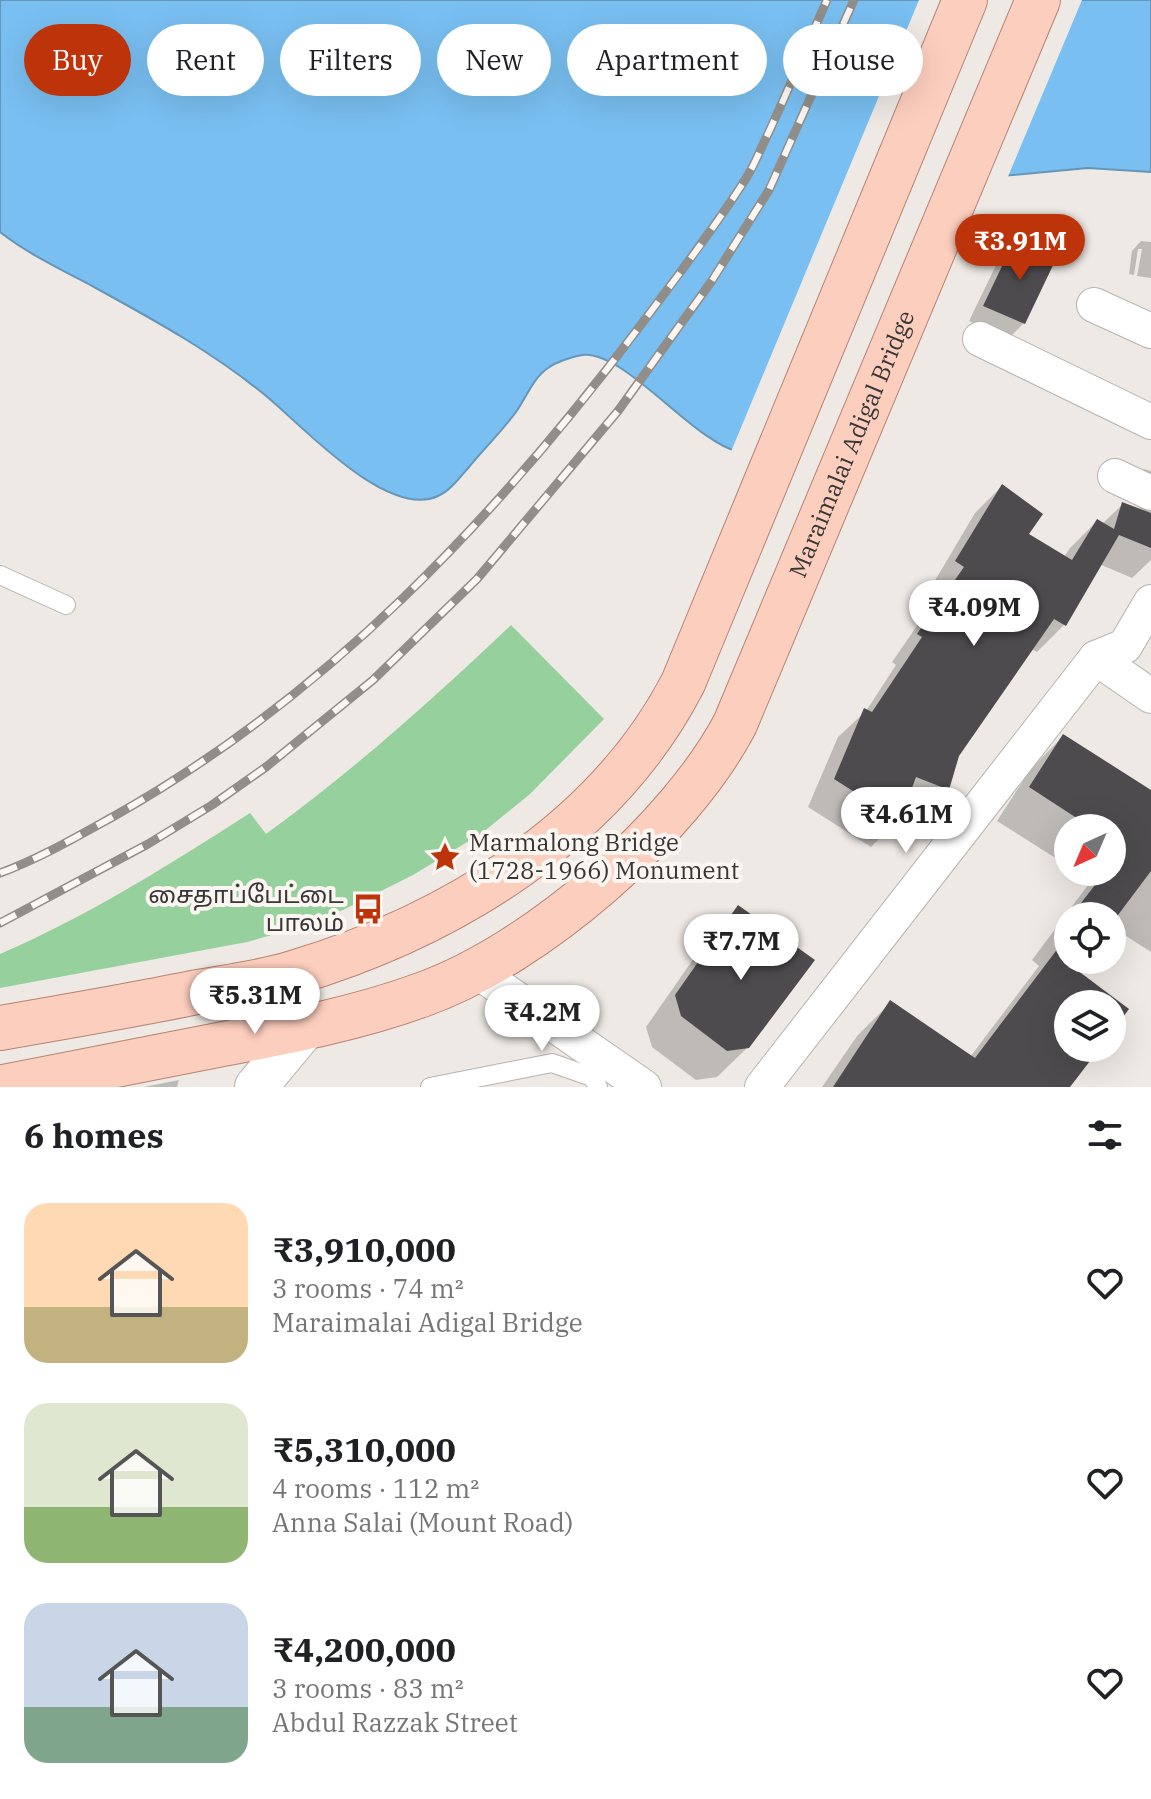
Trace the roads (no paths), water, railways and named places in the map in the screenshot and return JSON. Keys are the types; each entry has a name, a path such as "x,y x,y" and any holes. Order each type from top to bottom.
{"main road":[{"path":"0,1028 291,973 370,946 430,921 489,885 549,843 592,806 627,766 672,705 699,647 965,0"},
{"name":"Maraimalai Adigal Bridge","path":"3,1087 305,1028 426,994 537,934 595,888 648,839 688,795 720,752 1038,0"}],"street":[{"path":"1094,305 1151,331"},
{"path":"980,339 1151,422"},
{"path":"1115,476 1151,493"},
{"path":"762,1087 1096,658 1125,646 1151,602"},
{"path":"1096,658 1151,696"},
{"path":"475,970 564,1052 644,1087"},
{"path":"256,1087 305,1028"}],"lane":[{"path":"0,575 66,605"},
{"path":"430,1087 564,1052 592,1077 598,1087"}],"water":[{"path":"0,0 1151,0 1151,172 1088,168 980,178 897,214 739,452 701,432 618,366 599,357 582,355 559,362 543,372 511,419 447,491 418,500 396,495 350,468 251,384 208,354 34,255 0,232"}],"railway":[{"path":"0,873 45,854 116,815 193,767 267,715 337,658 403,598 466,534 585,398 733,199 757,158 827,0"},
{"path":"0,923 148,844 266,767 373,680 477,579 618,411 711,282 769,190 854,0"}],"place":[{"name":"Marmalong Bridge (1728-1966) Monument","path":"445,857"},
{"name":"சைதாப்பேட்டை பாலம்","path":"368,909"}]}
